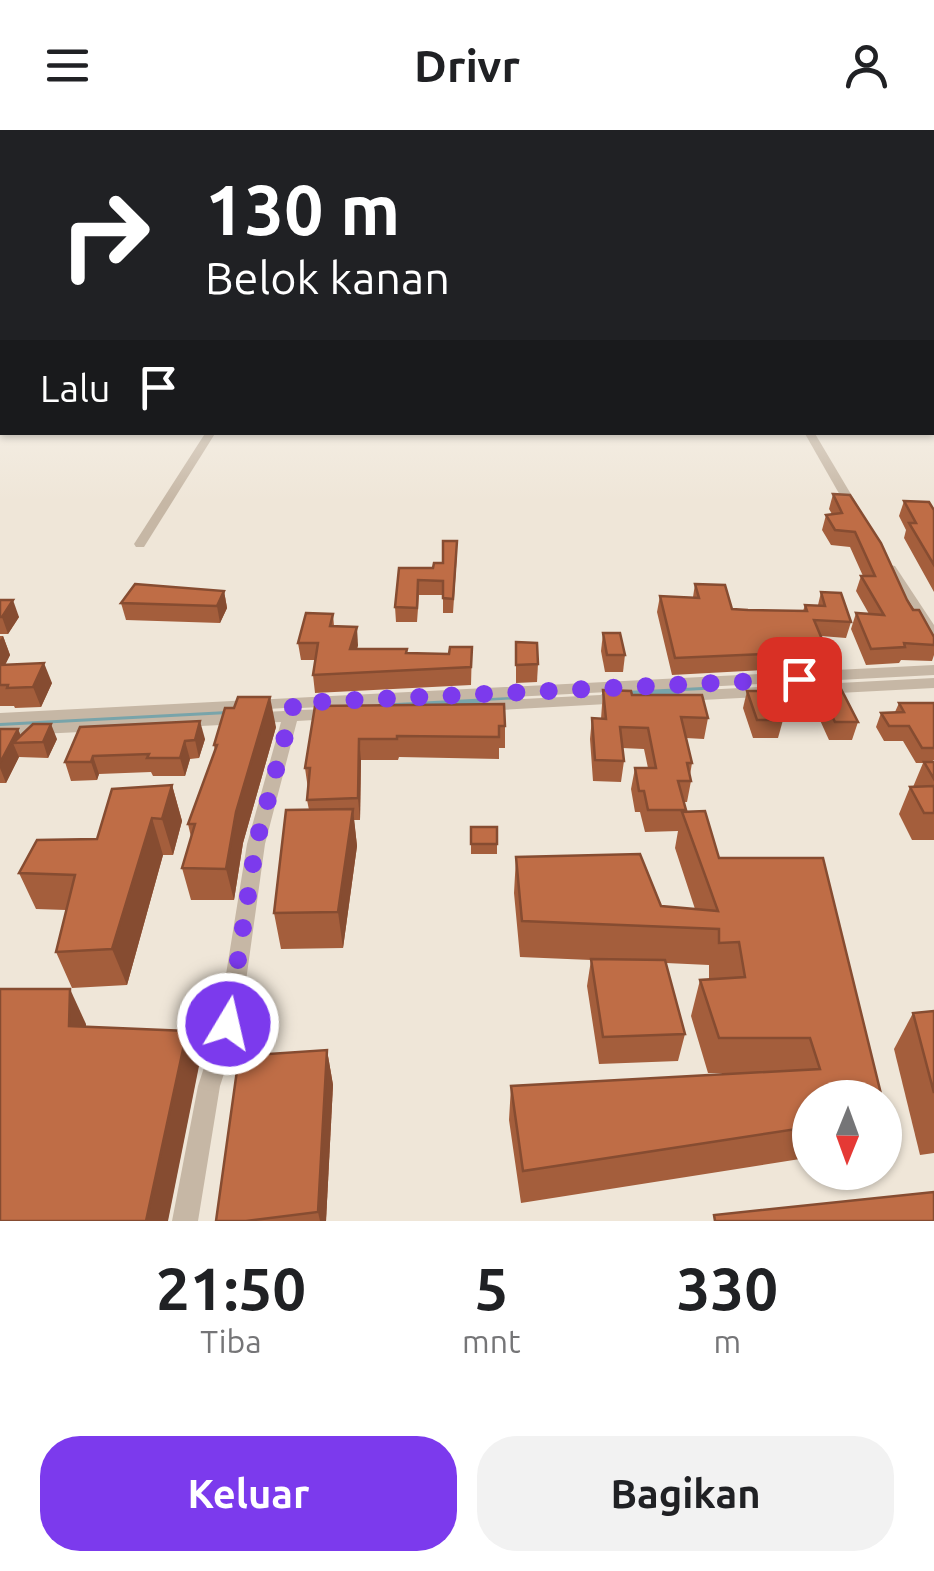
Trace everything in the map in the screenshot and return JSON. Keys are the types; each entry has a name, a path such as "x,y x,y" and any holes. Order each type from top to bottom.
{"street":[{"path":"140,544 209,435"},
{"path":"811,435 866,530"},
{"path":"884,558 934,636"},
{"path":"0,731 934,670"},
{"path":"0,718 934,683"},
{"path":"185,1221 209,1086 228,1024 256,844 293,709"}],"building":[{"path":"833,494 850,495 881,543 913,610 919,610 934,637 934,645 904,643 905,647 871,649 856,613 884,615 861,576 875,576 855,532 835,530 826,515 842,513"},
{"path":"904,501 929,502 934,510 934,565 909,523 916,523"},
{"path":"443,541 457,541 453,599 443,598 443,581 418,580 417,608 395,607 399,568 433,568 434,563 443,563"},
{"path":"135,584 224,591 217,606 121,603"},
{"path":"695,584 725,585 732,609 748,610 807,611 805,605 825,606 821,592 841,593 851,622 814,620 827,651 675,658 660,596 699,598"},
{"path":"0,600 13,600 2,617 0,617"},
{"path":"306,613 333,614 330,626 357,627 350,649 449,654 450,647 472,647 471,667 313,675 318,643 298,643"},
{"path":"603,633 620,633 625,655 607,655"},
{"path":"516,642 537,643 538,664 516,665"},
{"path":"44,663 33,687 0,685 0,665"},
{"path":"818,687 840,687 858,722 835,722"},
{"path":"603,690 631,691 632,695 702,695 708,718 681,717 692,763 687,763 691,781 678,781 686,810 648,810 644,791 639,791 635,768 656,768 648,728 620,727 624,761 595,760 592,718 606,719"},
{"path":"747,691 772,691 783,720 757,720"},
{"path":"238,697 270,697 236,812 226,869 182,868 195,824 188,824 217,745 225,708 234,708"},
{"path":"899,703 934,703 934,748 922,748 909,726 889,726 881,713 904,712"},
{"path":"504,704 505,726 499,726 499,737 359,739 358,798 307,800 310,768 305,768 315,706"},
{"path":"200,721 195,740 185,741 180,758 147,758 149,754 93,756 91,762 65,762 80,727"},
{"path":"33,724 51,724 43,742 13,743"},
{"path":"0,729 18,729 0,763"},
{"path":"924,762 934,762 934,779"},
{"path":"172,785 162,819 152,818 112,949 56,952 75,875 19,873 37,840 97,839 112,789"},
{"path":"934,786 934,813 924,813 910,787"},
{"path":"353,809 338,912 274,913 286,810"},
{"path":"705,811 719,858 823,858 878,1080 792,1080 792,1130 523,1171 511,1086 820,1069 810,1038 719,1038 700,980 745,977 739,942 719,943 719,929 522,921 516,857 640,854 661,906 718,911 682,812"},
{"path":"471,827 497,827 497,844 471,844"},
{"path":"591,959 665,960 685,1034 603,1037"},
{"path":"0,989 70,989 69,1026 187,1031 146,1221 0,1221"},
{"path":"934,1011 934,1093 913,1013"},
{"path":"327,1050 318,1212 216,1221 239,1056"},
{"path":"934,1192 934,1221 715,1221 714,1215"}],"waterway":[{"path":"610,695 704,690"},
{"path":"385,706 504,700"},
{"path":"0,725 219,714"}],"route":[{"path":"228,1024 256,844 294,703 799,679"}]}
